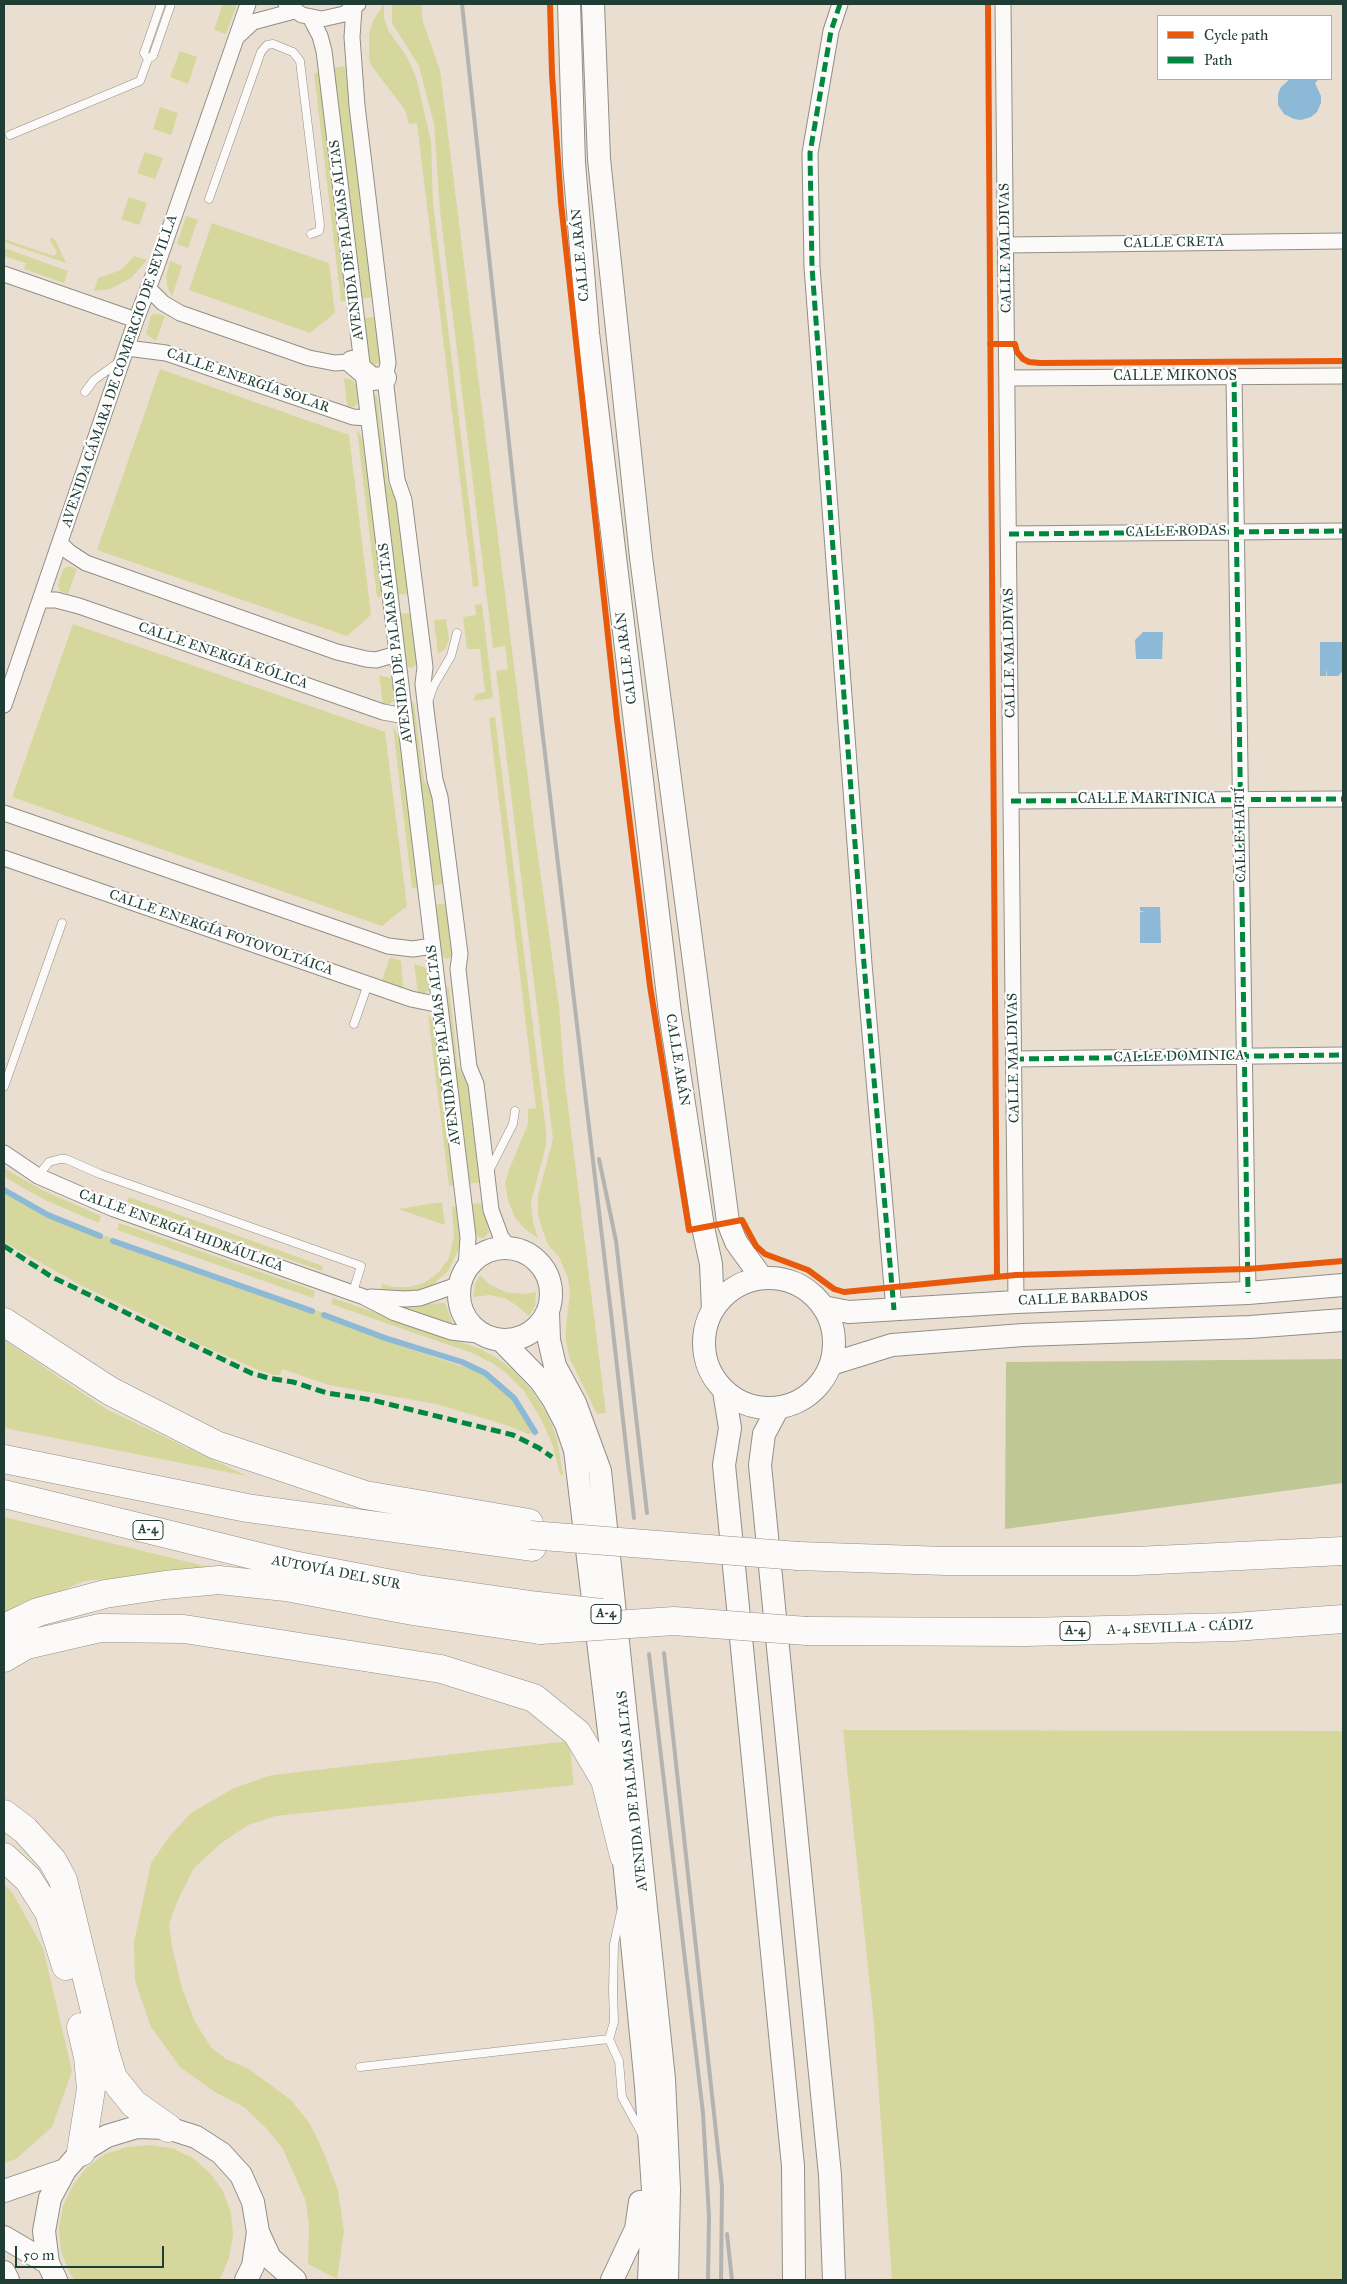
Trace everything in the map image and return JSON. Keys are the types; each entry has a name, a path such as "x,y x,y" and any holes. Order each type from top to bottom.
{"highway":[{"path":"4,1322 110,1391 216,1445 365,1495 530,1535"},
{"path":"4,1447 219,1492 530,1535"},
{"path":"4,1459 247,1508 530,1535 797,1555 946,1561 1136,1560 1343,1550"},
{"name":"AUTOVÍA DEL SUR","path":"4,1494 293,1565 418,1589 539,1618 674,1621 807,1631"},
{"path":"4,1513 157,1548 293,1565"},
{"path":"4,1628 38,1612 105,1594 165,1585 220,1580 286,1587 413,1611 539,1618"},
{"name":"A-4 SEVILLA - CÁDIZ","path":"807,1631 1026,1632 1234,1627 1343,1619"},
{"path":"4,1658 26,1645 100,1628 184,1629 441,1670 534,1698 577,1733 605,1780 624,1856"},
{"path":"4,1814 25,1830 52,1860 63,1880 104,2052 114,2078 134,2104 168,2128"},
{"path":"4,1828 20,1841 41,1867 55,1886 73,1918"},
{"path":"4,1857 28,1879 49,1912 61,1948 88,2058 90,2089 73,2161"}],"street":[{"name":"AVENIDA CÁMARA DE COMERCIO DE SEVILLA","path":"4,706 136,320 248,4"},
{"name":"CALLE ARÁN","path":"569,4 574,163 588,333 670,1013 703,1227 711,1264 713,1309"},
{"name":"CALLE ARÁN","path":"593,4 599,159 640,547 728,1222 736,1242 762,1278"},
{"path":"840,4 831,31 810,153 812,267 864,964 894,1310"},
{"name":"CALLE MALDIVAS","path":"1003,4 1016,1302"},
{"path":"237,37 253,22 290,7 310,17 333,17 356,6"},
{"name":"AVENIDA DE PALMAS ALTAS","path":"356,6 352,37 357,106 388,363 385,378 397,480 404,500 425,667 423,684 426,710 435,780 440,797 460,954 458,969 469,1067 476,1084 486,1177 494,1220 509,1248"},
{"name":"AVENIDA DE PALMAS ALTAS","path":"310,17 320,36 324,51 359,365 368,418 397,654 428,951 440,1005 468,1237 463,1277"},
{"name":"CALLE CRETA","path":"1006,245 1343,241"},
{"path":"4,274 136,320"},
{"path":"148,288 162,303 180,312 309,358 359,365 372,379 385,378"},
{"name":"CALLE ENERGÍA SOLAR","path":"125,354 166,353 353,417 368,418"},
{"name":"CALLE MIKONOS","path":"1007,378 1343,376"},
{"name":"CALLE HAITÍ","path":"1234,377 1248,1293"},
{"name":"CALLE RODAS","path":"1008,534 1343,530"},
{"path":"60,542 69,552 86,563 337,652 362,659 380,659 397,654"},
{"name":"CALLE ENERGÍA EÓLICA","path":"40,600 56,600 79,606 383,712 404,716"},
{"path":"380,659 390,664 412,685 423,684"},
{"name":"CALLE MARTINICA","path":"1011,801 1343,799"},
{"path":"4,813 388,946 428,951 444,969 458,969"},
{"name":"CALLE ENERGÍA FOTOVOLTÁICA","path":"4,858 418,1001 440,1005"},
{"name":"CALLE DOMINICA","path":"1014,1058 1343,1055"},
{"name":"CALLE ENERGÍA HIDRÁULICA","path":"4,1153 38,1176 114,1209 358,1294 395,1313 451,1332 494,1338"},
{"path":"498,1248 509,1248 529,1255 544,1270 551,1290 548,1312 538,1326 524,1336 494,1338 477,1330 464,1314 459,1294 463,1277 480,1256 498,1248"},
{"name":"CALLE ENERGÍA HIDRÁULICA","path":"358,1294 412,1299 430,1296 463,1277"},
{"path":"762,1278 786,1280 807,1290 824,1307 834,1334 831,1364 820,1385 801,1401 778,1408 759,1408 740,1402 724,1391 708,1366 704,1337 713,1309 734,1288 762,1278"},
{"name":"CALLE BARBADOS","path":"824,1307 848,1312 1016,1302 1248,1293 1343,1285"},
{"name":"AVENIDA DE PALMAS ALTAS","path":"548,1312 552,1355 575,1403 600,1471 664,2080 670,2189 667,2280"},
{"path":"831,1364 892,1345 1023,1335 1250,1327 1343,1320"},
{"name":"AVENIDA DE PALMAS ALTAS","path":"494,1338 533,1373 553,1399 566,1424 575,1450 624,1856 646,2086 652,2190 649,2280"},
{"path":"724,1391 730,1428 724,1465 793,2166 794,2280"},
{"path":"778,1408 764,1434 760,1465 830,2175 834,2280"},
{"path":"612,2280 636,2229 640,2199 646,2086"},
{"path":"4,2191 73,2161 107,2136 137,2127 168,2128 196,2136 221,2153 241,2175 253,2202 258,2232 270,2258 295,2280"},
{"path":"52,2272 44,2231 48,2206 50,2198 73,2161"},
{"path":"246,2280 253,2266 258,2232"},
{"path":"4,2237 52,2272"},
{"path":"4,2272 8,2280"}],"lane":[{"path":"148,59 144,53 161,4"},
{"path":"10,135 140,81 148,59 153,56 171,4"},
{"path":"209,198 261,52 268,45 273,44 294,52 300,61 320,225 319,231 311,234"},
{"path":"85,392 94,380 125,354"},
{"path":"426,710 434,685 454,647 457,633"},
{"path":"4,1087 62,923"},
{"path":"354,1024 368,984"},
{"path":"486,1177 513,1124 515,1111"},
{"path":"38,1176 54,1160 66,1159 100,1174 362,1266 358,1294"},
{"path":"627,1883 614,1944 612,1990 614,2022 609,2039 619,2061 622,2097 644,2138"},
{"path":"360,2067 609,2039"}],"green space":[{"path":"223,4 237,4 226,34 214,30"},
{"path":"384,4 384,18 388,30 407,57 416,77 431,141 433,203 479,586 473,587 417,123 409,124 405,110 371,65 369,59 369,33 374,19"},
{"path":"392,4 421,4 423,22 440,70 535,835 559,1006 564,1074 606,1413 597,1414 569,1357 566,1341 570,1294 568,1278 559,1257 548,1245 538,1216 538,1196 553,1139 496,671 508,669 505,646 493,648 440,211 434,124 419,66 392,23"},
{"path":"180,51 197,57 188,84 170,77"},
{"path":"345,66 373,297 360,299 332,68"},
{"path":"320,72 348,301 341,301 314,73"},
{"path":"160,107 178,113 171,135 153,129"},
{"path":"145,152 163,158 155,179 137,173"},
{"path":"129,197 147,203 139,225 121,219"},
{"path":"186,216 198,220 188,248 177,244"},
{"path":"212,223 329,263 335,313 310,333 189,290"},
{"path":"52,237 56,241 66,263 4,242 4,239 54,256 57,252 50,240"},
{"path":"4,248 68,271 64,283 24,269 26,263 4,256"},
{"path":"134,256 147,260 131,278 110,289 94,291 98,278 121,270"},
{"path":"170,261 182,266 172,296 168,289 166,277"},
{"path":"151,315 165,316 156,341 146,334"},
{"path":"376,317 381,358 380,362 375,365 368,360 363,318"},
{"path":"160,369 349,435 371,615 347,636 97,550"},
{"path":"344,378 352,380 357,385 360,400 354,407 347,407"},
{"path":"373,394 377,396 387,482 398,501 409,593 397,595"},
{"path":"357,429 364,442 383,597 377,597"},
{"path":"69,566 77,569 68,594 60,591 58,586 63,569"},
{"path":"482,604 493,698 473,701 476,694 485,692 480,649 467,649 463,617 476,615 475,605"},
{"path":"411,613 417,664 412,668 406,666 399,614"},
{"path":"446,619 449,640 445,649 438,654 434,620"},
{"path":"73,624 385,732 407,906 382,926 12,797"},
{"path":"379,675 390,678 393,681 395,700 389,704 383,704"},
{"path":"410,702 414,703 424,780 434,799 444,884 432,886"},
{"path":"495,717 546,1132 546,1145 531,1202 533,1222 538,1238 525,1229 515,1218 508,1200 505,1183 528,1124 528,1109 536,1108 489,718"},
{"path":"393,727 401,739 419,887 412,888"},
{"path":"447,903 453,952 450,958 446,959 440,954 434,905"},
{"path":"390,957 401,961 403,988 382,980"},
{"path":"414,964 428,970 430,989 424,994 418,993"},
{"path":"446,986 449,988 458,1067 469,1087 480,1182 468,1184"},
{"path":"428,1014 435,1026 455,1185 449,1186"},
{"path":"4,1168 42,1190 101,1216 99,1223 45,1200 18,1185 4,1176"},
{"path":"4,1193 55,1219 101,1237 102,1235 114,1239 113,1242 311,1312 313,1309 323,1313 323,1316 374,1337 476,1371 494,1383 515,1402 533,1433 528,1434 506,1425 436,1404 329,1385 282,1369 280,1375 275,1375 258,1370 197,1343 82,1286 4,1242"},
{"path":"129,1197 323,1266 322,1271 127,1202"},
{"path":"442,1202 445,1225 398,1209"},
{"path":"483,1203 489,1232 484,1238 480,1238 474,1233 471,1204"},
{"path":"458,1206 459,1248 448,1271 431,1286 414,1292 381,1291 382,1284 393,1287 409,1287 424,1283 438,1273 449,1258 454,1236 452,1207"},
{"path":"119,1223 315,1291 313,1298 117,1230"},
{"path":"480,1275 489,1284 505,1292 524,1294 536,1292 535,1306 529,1316 506,1299 490,1295 473,1297 475,1284"},
{"path":"333,1298 478,1348 497,1358 513,1370 533,1392 549,1417 557,1439 563,1475 560,1475 553,1446 542,1421 524,1391 506,1373 492,1363 472,1353 331,1304"},
{"path":"442,1303 445,1303 453,1325 398,1306"},
{"path":"4,1340 106,1409 247,1476 4,1428"},
{"path":"1343,1359 1343,1483 1005,1529 1006,1362"},
{"path":"4,1517 217,1569 84,1581 4,1616"},
{"path":"843,1730 1343,1731 1343,2280 892,2280 874,2024"},
{"path":"569,1741 574,1785 276,1816 248,1825 220,1844 194,1868 178,1900 169,1924 172,1947 182,1988 195,2022 211,2047 226,2059 249,2069 291,2100 310,2124 324,2153 338,2190 344,2232 337,2279 308,2264 309,2225 305,2199 283,2149 266,2128 244,2107 215,2092 181,2068 151,2027 135,1981 134,1942 151,1863 169,1837 191,1813 234,1788 272,1775"},
{"path":"4,1885 12,1892 43,1948 72,2071 52,2127 16,2159 4,2163"},
{"path":"149,2145 172,2148 193,2158 210,2173 223,2191 231,2213 233,2235 229,2258 220,2279 75,2280 69,2272 61,2251 59,2228 63,2206 73,2185 87,2167 105,2154 127,2147"}],"water":[{"path":"1289,80 1318,80 1315,83 1321,96 1321,103 1317,112 1311,117 1301,120 1284,114 1278,105 1278,94 1281,87"},
{"path":"1143,632 1163,632 1162,659 1136,659 1135,640"},
{"path":"1320,642 1343,642 1343,671 1338,676 1327,676 1327,668 1326,676 1320,676"},
{"path":"1140,907 1160,907 1161,943 1140,943 1140,912 1146,911 1140,911"}],"waterway":[{"path":"4,1190 48,1215 100,1236"},
{"path":"113,1241 312,1311"},
{"path":"324,1315 385,1338 462,1362 485,1373 514,1398 535,1432"}],"railway":[{"path":"462,4 516,508 634,1518"},
{"path":"599,1159 616,1241 647,1513"},
{"path":"664,1653 722,2187 721,2280"},
{"path":"649,1654 703,2113 709,2217 708,2280"},
{"path":"727,2234 732,2280"}],"marked path":[{"path":"840,4 831,31 810,153 812,267 864,964 894,1310"},
{"path":"1234,377 1248,1293"},
{"path":"1009,534 1343,531"},
{"path":"1011,801 1343,799"},
{"path":"1014,1059 1343,1055"},
{"path":"4,1246 52,1277 251,1373 293,1382 327,1393 372,1400 513,1435 552,1457"}],"cycle path":[{"path":"550,4 552,74 561,203 617,719 650,986 689,1230 742,1220 756,1246 765,1254 808,1270 834,1289 844,1292 1016,1275 1248,1269 1343,1261"},
{"path":"988,4 997,1277"},
{"path":"990,344 1015,344 1017,352 1023,359 1029,362 1040,363 1343,361"}]}
